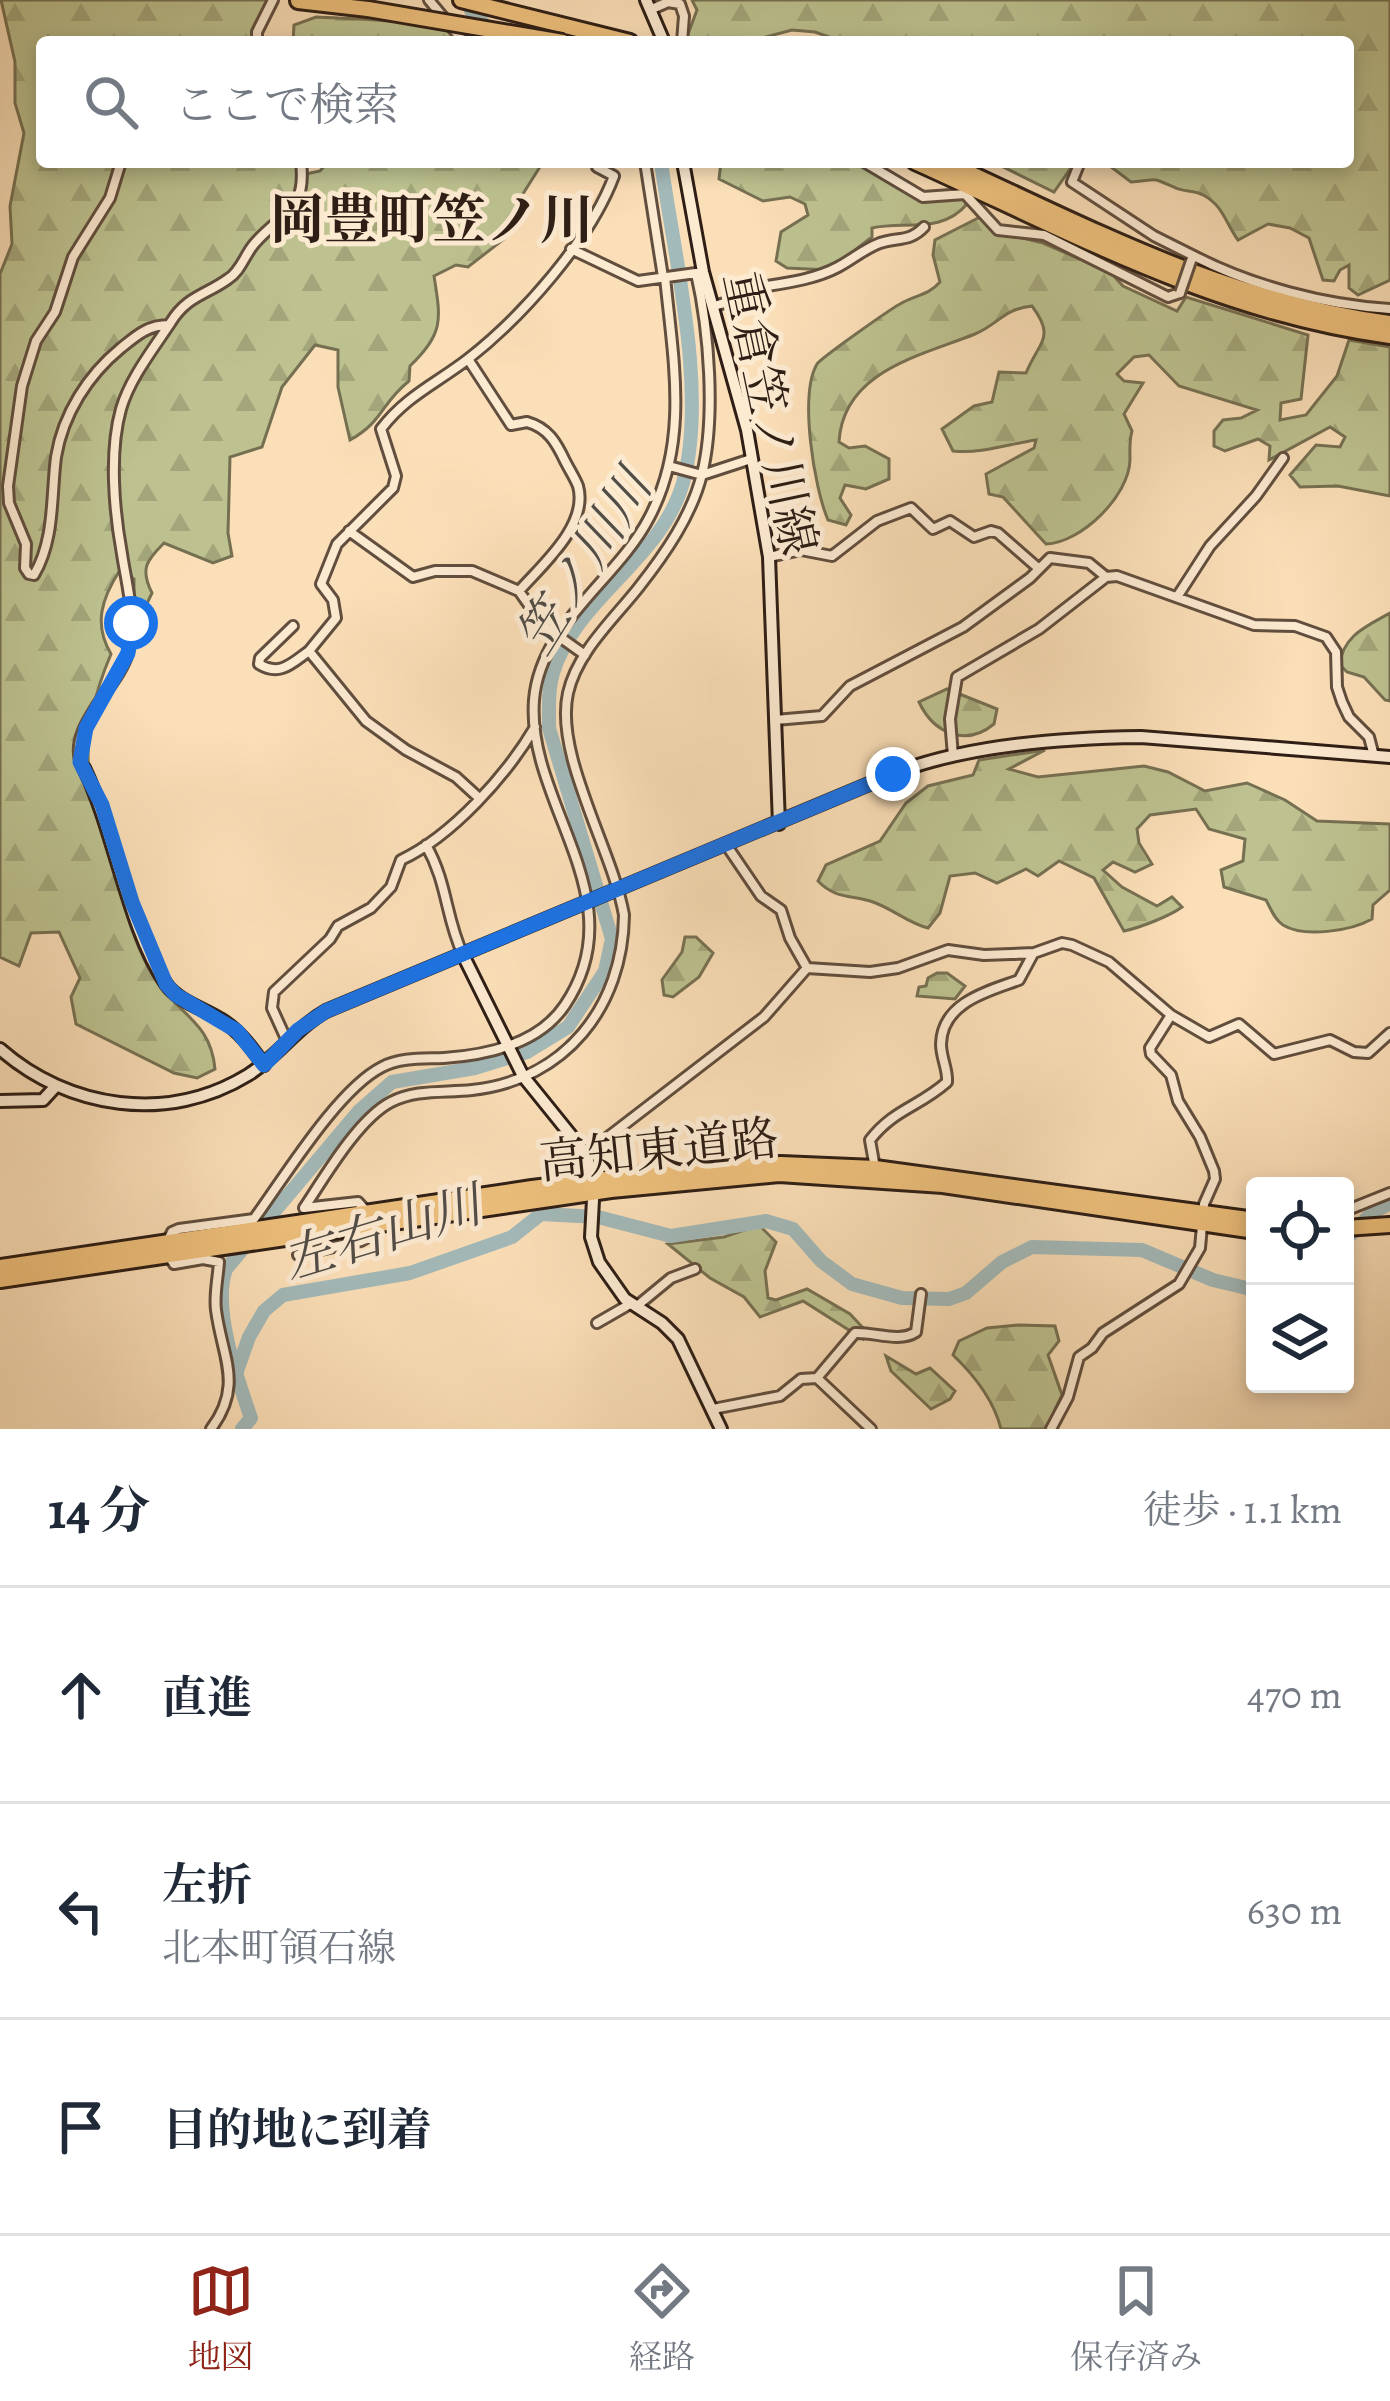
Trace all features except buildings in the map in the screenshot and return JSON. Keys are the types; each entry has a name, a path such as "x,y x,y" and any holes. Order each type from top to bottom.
{"highway":[{"path":"461,0 606,36"},
{"path":"298,1 528,36"},
{"path":"946,169 966,171 1106,251 1218,297 1293,318 1390,335"},
{"path":"946,169 1020,204 1223,284 1313,309 1390,323"},
{"name":"高知東道路","path":"594,1194 704,1167 875,1168 1204,1218 1246,1229"},
{"name":"高知東道路","path":"200,1245 300,1224 779,1174 943,1184 1246,1220"},
{"name":"高知東道路","path":"0,1268 289,1239 369,1220"},
{"path":"1361,1230 1390,1234"},
{"name":"高知東道路","path":"0,1280 168,1249"}],"main road":[{"path":"649,4 662,36"},
{"name":"重倉笠ノ川線","path":"684,168 697,272 714,306 752,459 769,557 778,824"},
{"path":"0,1049 35,1078 89,1099 162,1103 229,1085 264,1065 326,1011 908,768 953,756 1141,737 1390,757"},
{"path":"84,768 102,805 132,902 166,984 176,995 237,1031 264,1065"},
{"path":"463,955 525,1077 586,1154 594,1194 592,1250 633,1306 678,1339 721,1429"},
{"path":"0,1102 43,1100 55,1087"}],"street":[{"path":"257,36 273,0"},
{"path":"429,0 459,36"},
{"path":"649,4 680,4 682,36"},
{"path":"119,168 110,197 73,257 22,386 8,486 26,544 29,574 34,574 42,559 51,521 56,458 70,410 112,355 144,329 169,325"},
{"path":"84,768 79,758 86,728 123,665 131,623 118,518 118,423 129,389 188,299 228,279 257,239 292,211 301,196 302,168"},
{"path":"293,626 259,664 271,670 287,669 336,618 337,608 321,584 332,550 393,488 396,476 381,429 414,394 468,358 521,309 571,250 596,217 614,176 599,168"},
{"path":"211,1429 220,1416 231,1377 215,1304 219,1262 203,1259 174,1264 168,1236 179,1229 254,1219 351,1090 378,1068 509,1047 538,1031 565,1005 590,943 589,902 535,728 538,680 561,636 651,516 670,466 678,422 665,277 645,168"},
{"path":"874,168 923,197 965,194 998,230 1044,236 1168,297 1180,293 1193,258"},
{"path":"1078,168 1072,182 1193,258 1288,290 1348,305 1390,309"},
{"path":"714,306 745,297 743,290 811,278 865,249 917,235 924,227"},
{"path":"298,1255 368,1237 369,1220 358,1202 304,1208 385,1105 418,1093 470,1091 525,1077 576,1040 595,1019 610,991 624,940 624,915 567,736 568,694 584,654 681,525 700,474 708,386 704,307 697,272 638,281 571,250"},
{"path":"468,358 512,425 527,422 549,434 578,487 579,508 572,524 519,591"},
{"path":"1176,598 1204,555 1283,458"},
{"path":"670,466 700,474 752,459"},
{"path":"769,557 801,550 832,556 877,521 911,508 933,529 950,521 974,537 998,533 1038,568"},
{"path":"349,531 413,577 435,571 472,571 519,591 543,625 584,654"},
{"path":"776,721 822,716 850,686 963,627 1050,558 1077,559 1106,577"},
{"path":"953,756 950,719 957,677 1039,629 1106,577 1117,576 1253,625 1295,626 1326,637 1336,652 1337,687 1348,717 1369,737 1374,756"},
{"path":"308,651 366,721 456,777 479,798"},
{"path":"287,1041 272,1008 274,992 338,926 371,908 391,887 401,860 426,845 508,770 535,728"},
{"path":"426,845 442,872 449,924 463,955"},
{"path":"727,846 761,896 781,910 807,968"},
{"path":"807,968 884,970 948,950 984,956 1034,952 1062,943 1109,962 1171,1015 1209,1037 1239,1024 1263,1047 1281,1055 1330,1040 1368,1053 1390,1034"},
{"path":"875,1168 869,1146 882,1124 947,1082 941,1040 949,1018 962,1004 1019,980 1034,952"},
{"path":"586,1154 764,1017 807,968"},
{"path":"1051,1429 1068,1397 1079,1358 1103,1333 1168,1293 1200,1248 1214,1172 1178,1101 1171,1076 1150,1048 1171,1015"},
{"path":"1354,1207 1390,1193"},
{"path":"597,1323 633,1306 671,1278 695,1269"},
{"path":"713,1409 780,1396 801,1379 817,1378 855,1333 899,1338 916,1332 921,1298"},
{"path":"817,1378 872,1429"}],"green space":[{"path":"1,0 274,0 259,36 36,36 36,168 304,168 306,174 323,168 539,168 521,197 519,222 504,239 468,267 456,265 434,276 438,315 434,335 410,366 409,381 370,426 350,440 338,387 338,350 315,345 282,387 262,447 230,457 232,556 213,563 164,543 147,566 152,593 140,618 134,579 120,570 104,601 102,632 111,654 92,713 89,774 118,884 147,966 208,1042 215,1069 197,1078 174,1073 76,1024 71,997 80,978 59,932 31,933 19,966 0,957 0,274 12,244 10,206 24,133 15,103 15,62"},
{"path":"692,0 1390,0 1390,280 1358,295 1349,288 1349,265 1334,281 1323,280 1309,238 1290,228 1268,224 1238,240 1210,199 1157,180 1131,182 1112,168 1354,168 1354,36 826,36 792,30 770,36 687,36 697,10"},
{"path":"316,17 381,20 471,36 293,36 294,25"},
{"path":"720,168 871,168 927,202 962,197 967,204 935,223 872,228 872,237 829,270 787,268 776,261 781,232 808,215 805,204 790,197 763,201 719,179"},
{"path":"1005,168 1071,168 1054,192"},
{"path":"980,217 994,231 1043,243 1089,263 1111,273 1123,286 1177,311 1186,297 1308,335 1301,399 1281,403 1280,420 1306,415 1337,376 1349,340 1390,347 1390,496 1338,486 1300,487 1290,475 1316,445 1340,447 1345,437 1330,427 1269,460 1270,446 1258,439 1225,451 1214,446 1214,431 1223,420 1257,410 1179,386 1149,355 1134,357 1117,374 1124,381 1143,383 1124,414 1132,431 1128,474 1101,515 1074,536 1046,544 1003,497 989,494 986,474 1034,448 1036,440 953,451 942,429 974,406 992,402 999,372 1026,373 1044,333 1032,306 1014,310 975,334 909,359 869,382 844,418 839,442 849,448 865,446 889,459 889,479 866,489 845,485 840,498 851,515 846,525 828,520 818,486 809,418 817,364 893,308 935,287 940,282 933,255 935,240"},
{"path":"1390,613 1390,701 1364,677 1340,665 1351,639"},
{"path":"947,689 997,709 994,724 973,735 942,729 919,702"},
{"path":"1045,750 1009,769 1038,777 1144,766 1205,791 1247,783 1317,821 1390,824 1390,890 1373,905 1372,919 1363,923 1340,930 1292,929 1277,920 1266,900 1224,887 1221,870 1243,861 1245,839 1209,829 1196,809 1150,815 1137,829 1139,843 1152,864 1135,872 1113,862 1103,870 1122,887 1157,906 1172,897 1182,907 1124,931 1094,878 1059,861 1038,876 1026,869 997,883 975,873 950,876 940,913 928,928 873,902 837,894 818,881 826,865 880,841 906,803 928,786 973,775 979,760"},
{"path":"685,937 696,937 713,953 699,977 673,997 664,995 662,980 682,952"},
{"path":"937,973 947,973 965,986 955,999 917,996 919,987"},
{"path":"759,1225 776,1242 765,1271 768,1298 776,1300 807,1289 850,1314 866,1331 863,1339 803,1301 760,1317 744,1297 710,1278 668,1244 724,1237"},
{"path":"1055,1326 1059,1341 1048,1355 1062,1395 1046,1429 1001,1429 982,1389 953,1355 959,1341 987,1328"},
{"path":"886,1356 916,1374 930,1368 955,1391 931,1409 891,1371"}],"waterway":[{"name":"笠ノ川川","path":"466,0 496,36"},
{"name":"笠ノ川川","path":"242,1429 251,1418 224,1323 226,1269 359,1111 392,1082 475,1068 527,1052 568,1027 605,971 612,939 549,728 550,693 564,646 657,535 683,483 690,447 690,366 662,168"},
{"name":"左右山川","path":"1354,1231 1390,1203"},
{"name":"左右山川","path":"237,1371 264,1311 283,1295 410,1273 512,1237 541,1214 598,1217 671,1236 766,1221 793,1229 821,1261 852,1284 902,1298 949,1299 966,1293 1002,1262 1032,1247 1142,1250 1213,1280 1246,1288"}],"district":[{"name":"岡豊町笠ノ川","path":"432,220"}],"route":[{"path":"131,623 128,653 86,728 80,762 102,805 132,902 166,984 176,995 237,1031 264,1065 298,1030 326,1011 893,774"}]}
